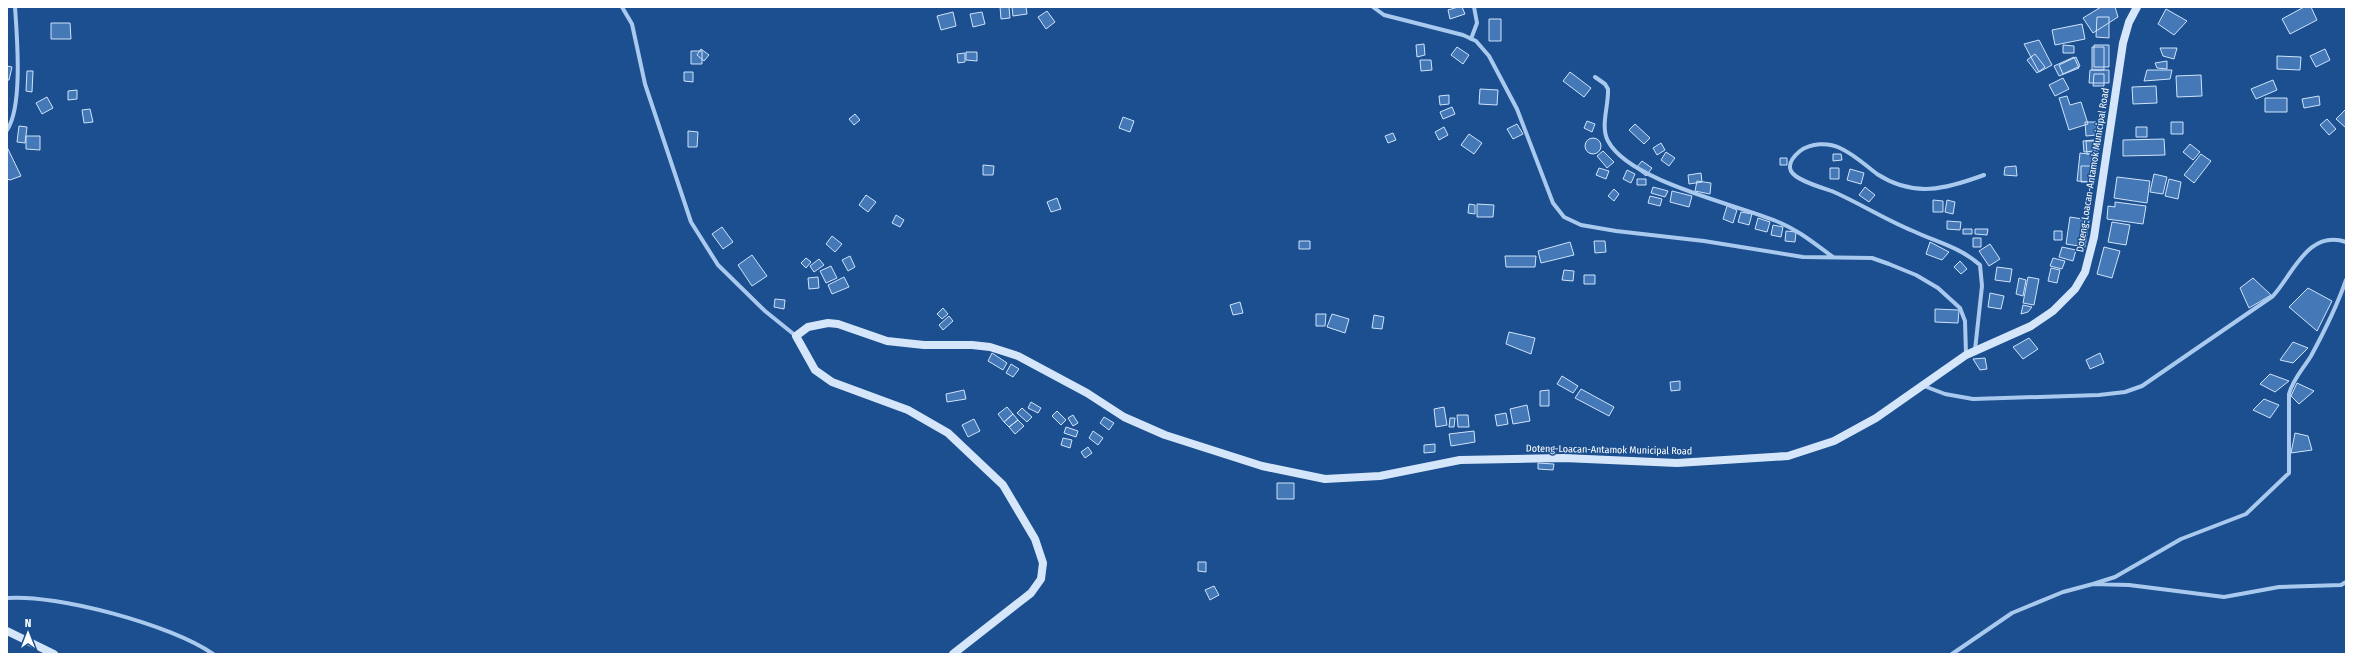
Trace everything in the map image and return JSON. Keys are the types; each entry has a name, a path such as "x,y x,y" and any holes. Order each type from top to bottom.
{"street":[{"path":"7,130 15,111 17,88 15,7"},
{"path":"622,7 632,24 645,84 691,222 718,265 765,311 796,336 815,370 832,382 908,410 948,433 1003,485 1035,540 1043,563 1041,578 1031,593 953,654"},
{"path":"1373,7 1384,15 1471,38 1476,41 1489,56 1517,109 1553,203 1564,217 1581,225 1616,231 1704,241 1803,257 1872,258 1916,275 1938,288 1960,308 1965,321 1966,355"},
{"path":"1471,38 1477,23 1474,7"},
{"name":"Doteng-Loacan-Antamok Municipal Road","path":"796,336 808,326 828,323 838,324 887,341 924,345 972,344 990,347 1018,356 1087,393 1124,417 1165,435 1262,466 1325,479 1380,476 1460,460 1564,458 1677,463 1788,456 1834,441 1876,418 1966,355 2031,326 2053,311 2075,289 2085,272 2094,237 2123,43 2129,22 2137,7"},
{"path":"1595,77 1605,84 1608,89 1605,127 1607,140 1615,150 1646,173 1675,186 1777,221 1810,240 1833,257"},
{"path":"1975,351 1982,286 1980,265 1972,258 1944,242 1915,232 1835,193 1796,177 1791,172 1790,164 1794,156 1802,150 1811,146 1825,144 1837,146 1851,153 1886,180 1909,189 1932,189 1957,185 1984,175"},
{"path":"1922,385 1945,394 1973,399 2099,395 2125,392 2142,386 2273,296 2285,284 2306,250 2330,240 2346,242"},
{"path":"1952,654 2012,613 2063,592 2115,577 2181,539 2246,514 2289,473 2289,394 2292,384 2310,356 2339,299 2346,280"},
{"path":"2093,584 2129,586 2224,596 2280,587 2341,585 2346,582"},
{"path":"7,598 20,597 81,606 149,624 213,654"},
{"path":"7,631 54,654"}],"building":[{"path":"1000,7 1009,7 1010,18 1001,19"},
{"path":"1012,7 1026,7 1027,14 1013,16"},
{"path":"1462,7 1465,14 1450,19 1448,10"},
{"path":"2101,7 2115,7 2118,17 2093,33 2083,18"},
{"path":"2304,7 2311,7 2317,20 2290,34 2282,19"},
{"path":"2166,9 2187,21 2174,35 2158,24"},
{"path":"1047,11 1055,22 1046,29 1038,17"},
{"path":"953,12 956,26 941,30 937,16"},
{"path":"982,12 985,24 973,27 970,14"},
{"path":"2097,17 2109,17 2109,38 2096,37"},
{"path":"1489,19 1501,19 1501,41 1489,41"},
{"path":"51,23 70,23 71,39 51,39"},
{"path":"2082,24 2085,39 2055,45 2052,30"},
{"path":"2039,40 2052,65 2039,72 2024,44"},
{"path":"1424,44 1425,55 1417,57 1416,45"},
{"path":"2063,45 2074,46 2074,53 2063,53"},
{"path":"2094,45 2109,45 2109,67 2094,67"},
{"path":"1457,47 1469,55 1463,64 1451,55"},
{"path":"2092,47 2104,47 2104,70 2092,70"},
{"path":"2160,48 2177,48 2174,59 2163,56"},
{"path":"701,49 709,55 704,61 697,55"},
{"path":"2325,49 2330,60 2316,67 2310,56"},
{"path":"691,51 702,51 702,64 691,64"},
{"path":"966,52 977,52 977,61 966,60"},
{"path":"965,53 965,62 958,63 957,54"},
{"path":"2035,54 2045,67 2037,73 2027,60"},
{"path":"2277,56 2301,57 2300,70 2277,69"},
{"path":"2074,57 2079,68 2059,76 2054,66"},
{"path":"2076,57 2080,66 2063,74 2059,65"},
{"path":"1420,60 1431,60 1432,70 1421,71"},
{"path":"2167,61 2167,69 2157,68 2155,63"},
{"path":"7,66 12,67 9,80 7,80"},
{"path":"2090,70 2109,70 2109,83 2089,83"},
{"path":"2147,70 2172,70 2170,79 2144,81"},
{"path":"27,71 33,71 32,92 26,91"},
{"path":"684,72 693,72 693,82 684,81"},
{"path":"1570,72 1591,88 1584,97 1563,81"},
{"path":"2094,74 2104,74 2104,86 2093,86"},
{"path":"2201,75 2202,96 2177,97 2176,76"},
{"path":"2063,78 2069,89 2055,96 2049,85"},
{"path":"2273,80 2277,90 2256,99 2251,89"},
{"path":"2156,86 2157,103 2133,104 2132,87"},
{"path":"1480,89 1498,90 1497,105 1479,104"},
{"path":"77,90 77,99 68,100 68,91"},
{"path":"1449,95 1449,104 1440,105 1439,96"},
{"path":"2067,96 2070,105 2081,102 2088,124 2069,130 2059,98"},
{"path":"2319,96 2320,105 2304,108 2302,99"},
{"path":"47,97 53,108 42,114 36,103"},
{"path":"2265,98 2287,98 2287,112 2265,112"},
{"path":"1452,107 1455,114 1443,119 1440,112"},
{"path":"90,109 93,122 84,123 82,110"},
{"path":"2346,109 2346,128 2336,119"},
{"path":"855,114 860,120 854,125 849,119"},
{"path":"1123,117 1134,121 1130,132 1119,128"},
{"path":"2327,119 2336,129 2329,135 2320,125"},
{"path":"1587,121 1595,124 1592,132 1584,128"},
{"path":"2085,122 2096,122 2097,135 2086,136"},
{"path":"2171,122 2183,122 2183,134 2171,134"},
{"path":"1517,124 1523,134 1513,139 1507,129"},
{"path":"1635,124 1650,138 1644,144 1629,130"},
{"path":"19,126 27,127 25,143 17,142"},
{"path":"1444,127 1448,135 1439,140 1435,132"},
{"path":"2136,127 2147,127 2147,137 2136,137"},
{"path":"688,131 698,132 697,147 688,147"},
{"path":"1393,133 1396,140 1388,143 1385,136"},
{"path":"1469,134 1482,143 1474,154 1461,145"},
{"path":"26,136 40,136 40,150 26,149"},
{"path":"1590,138 1596,138 1601,143 1599,152 1596,154 1590,154 1585,149 1585,143"},
{"path":"2164,139 2165,155 2123,156 2123,140"},
{"path":"2094,140 2095,151 2084,152 2083,141"},
{"path":"2086,141 2097,141 2098,154 2087,154"},
{"path":"1661,143 1665,150 1657,155 1653,148"},
{"path":"2190,144 2200,152 2193,160 2183,152"},
{"path":"7,147 21,176 10,180 7,179"},
{"path":"1603,151 1614,162 1607,168 1597,156"},
{"path":"1666,152 1675,158 1669,166 1661,160"},
{"path":"2080,153 2096,155 2093,182 2077,181"},
{"path":"1833,154 1841,154 1842,160 1833,161"},
{"path":"2201,154 2211,161 2194,183 2184,175"},
{"path":"1780,158 1787,158 1787,165 1780,165"},
{"path":"1642,161 1652,168 1646,176 1636,168"},
{"path":"983,165 994,166 993,175 983,175"},
{"path":"2016,166 2017,176 2004,175 2005,167"},
{"path":"2081,166 2094,166 2094,182 2081,182"},
{"path":"1599,168 1609,171 1606,179 1596,175"},
{"path":"1830,168 1839,168 1839,179 1830,179"},
{"path":"1850,169 1864,173 1861,184 1847,180"},
{"path":"1627,170 1635,174 1631,183 1623,179"},
{"path":"1701,173 1702,182 1689,184 1688,175"},
{"path":"2154,174 2167,177 2163,194 2150,192"},
{"path":"2117,177 2150,181 2147,203 2114,198"},
{"path":"1637,179 1646,179 1646,185 1637,185"},
{"path":"2169,179 2181,182 2178,199 2165,196"},
{"path":"1697,181 1711,183 1710,194 1695,191"},
{"path":"1653,187 1668,191 1665,197 1651,193"},
{"path":"1865,187 1875,195 1869,202 1859,195"},
{"path":"1614,189 1619,194 1614,201 1608,196"},
{"path":"1672,191 1692,196 1689,207 1670,202"},
{"path":"866,195 876,202 868,212 859,205"},
{"path":"1650,196 1662,199 1660,206 1648,203"},
{"path":"1057,198 1061,209 1051,212 1047,202"},
{"path":"1933,200 1943,201 1943,212 1933,212"},
{"path":"1947,200 1955,202 1953,214 1945,212"},
{"path":"2115,202 2146,206 2143,224 2107,219 2108,206 2115,207"},
{"path":"1469,204 1475,205 1475,214 1468,213"},
{"path":"1477,204 1494,205 1493,217 1477,217"},
{"path":"1727,206 1737,210 1733,223 1723,219"},
{"path":"1741,212 1752,214 1749,225 1738,222"},
{"path":"896,215 904,220 900,227 892,223"},
{"path":"2070,217 2089,220 2085,247 2066,244"},
{"path":"1758,218 1770,222 1767,232 1755,229"},
{"path":"1947,221 1961,222 1960,230 1947,229"},
{"path":"2112,222 2130,225 2126,245 2108,242"},
{"path":"1773,225 1783,227 1781,237 1771,235"},
{"path":"722,227 733,242 723,249 712,234"},
{"path":"1963,229 1972,229 1972,234 1963,234"},
{"path":"1975,229 1988,229 1987,235 1975,234"},
{"path":"1786,231 1796,232 1795,242 1785,241"},
{"path":"2054,231 2062,231 2062,240 2054,240"},
{"path":"832,236 842,244 835,252 826,244"},
{"path":"1973,238 1981,238 1981,247 1973,247"},
{"path":"1299,241 1310,241 1310,249 1299,249"},
{"path":"1594,241 1605,241 1606,252 1595,253"},
{"path":"1570,242 1574,255 1541,263 1538,251"},
{"path":"1930,242 1949,252 1942,260 1926,254"},
{"path":"1990,244 2000,259 1989,266 1979,251"},
{"path":"2062,247 2076,250 2073,261 2059,257"},
{"path":"2104,247 2120,251 2112,278 2097,274"},
{"path":"752,255 767,276 752,286 738,265"},
{"path":"850,256 855,267 848,271 842,260"},
{"path":"1505,256 1536,256 1535,267 1506,267"},
{"path":"806,258 811,262 806,268 801,263"},
{"path":"2053,258 2065,261 2062,269 2050,266"},
{"path":"819,259 824,265 814,272 810,266"},
{"path":"1960,261 1967,269 1961,274 1954,267"},
{"path":"831,266 837,278 826,283 820,271"},
{"path":"1997,267 2012,269 2010,282 1995,280"},
{"path":"2051,268 2060,270 2057,283 2048,281"},
{"path":"1564,270 1574,271 1573,281 1562,280"},
{"path":"1584,275 1595,275 1595,284 1584,284"},
{"path":"818,277 819,288 809,289 808,278"},
{"path":"844,277 849,287 832,294 828,285"},
{"path":"2028,277 2039,279 2034,305 2023,303"},
{"path":"2019,278 2026,280 2023,296 2016,294"},
{"path":"2253,278 2271,295 2249,308 2240,288"},
{"path":"2308,288 2332,301 2317,331 2289,307"},
{"path":"1990,293 2004,296 2001,309 1988,307"},
{"path":"775,299 785,300 784,309 774,307"},
{"path":"1240,302 1243,313 1233,315 1230,305"},
{"path":"2023,305 2032,307 2028,312 2021,314"},
{"path":"943,308 948,314 942,319 937,314"},
{"path":"1935,309 1959,310 1958,323 1935,322"},
{"path":"1316,314 1326,314 1325,326 1316,326"},
{"path":"1332,314 1349,319 1345,333 1327,327"},
{"path":"1374,315 1384,317 1382,329 1372,328"},
{"path":"949,316 953,321 943,330 939,325"},
{"path":"1509,332 1535,338 1531,354 1506,344"},
{"path":"2029,338 2038,349 2023,359 2013,347"},
{"path":"2293,342 2308,348 2293,363 2280,360"},
{"path":"992,353 1007,363 1003,370 988,361"},
{"path":"2100,353 2104,363 2090,369 2086,360"},
{"path":"1985,358 1987,369 1980,370 1973,359"},
{"path":"1011,364 1019,369 1013,377 1006,373"},
{"path":"2270,374 2289,381 2275,392 2260,384"},
{"path":"1562,376 1578,386 1573,393 1557,384"},
{"path":"1680,381 1680,390 1671,391 1670,382"},
{"path":"2297,383 2314,391 2299,404 2291,396"},
{"path":"1581,389 1614,407 1609,416 1575,398"},
{"path":"964,390 966,399 947,402 946,394"},
{"path":"1549,390 1549,406 1540,406 1540,391"},
{"path":"2264,399 2279,405 2270,418 2253,410"},
{"path":"1031,402 1041,408 1038,413 1028,408"},
{"path":"1527,405 1530,421 1513,424 1510,409"},
{"path":"1007,407 1013,414 1004,422 998,414"},
{"path":"1444,407 1447,425 1436,427 1434,409"},
{"path":"1022,408 1032,417 1027,422 1017,413"},
{"path":"1057,411 1066,420 1061,425 1052,416"},
{"path":"1506,413 1508,424 1497,426 1495,415"},
{"path":"1013,414 1018,420 1009,427 1004,422"},
{"path":"1073,415 1078,423 1073,426 1068,418"},
{"path":"1457,415 1468,415 1469,427 1458,427"},
{"path":"1104,417 1114,423 1109,430 1100,423"},
{"path":"1450,418 1455,418 1454,427 1449,427"},
{"path":"974,419 980,431 968,437 962,425"},
{"path":"1018,420 1024,426 1015,434 1009,427"},
{"path":"1066,427 1078,431 1076,437 1064,433"},
{"path":"1093,431 1103,438 1098,445 1089,438"},
{"path":"1474,431 1475,442 1451,446 1449,434"},
{"path":"2295,433 2308,436 2312,450 2291,453"},
{"path":"1063,438 1072,440 1070,448 1061,445"},
{"path":"1435,444 1435,452 1424,453 1424,445"},
{"path":"1088,447 1092,453 1085,458 1081,452"},
{"path":"1538,463 1554,464 1553,470 1538,469"},
{"path":"1277,483 1294,483 1294,499 1277,499"},
{"path":"1198,562 1206,562 1206,572 1198,571"},
{"path":"1214,586 1219,595 1210,600 1205,590"}]}
